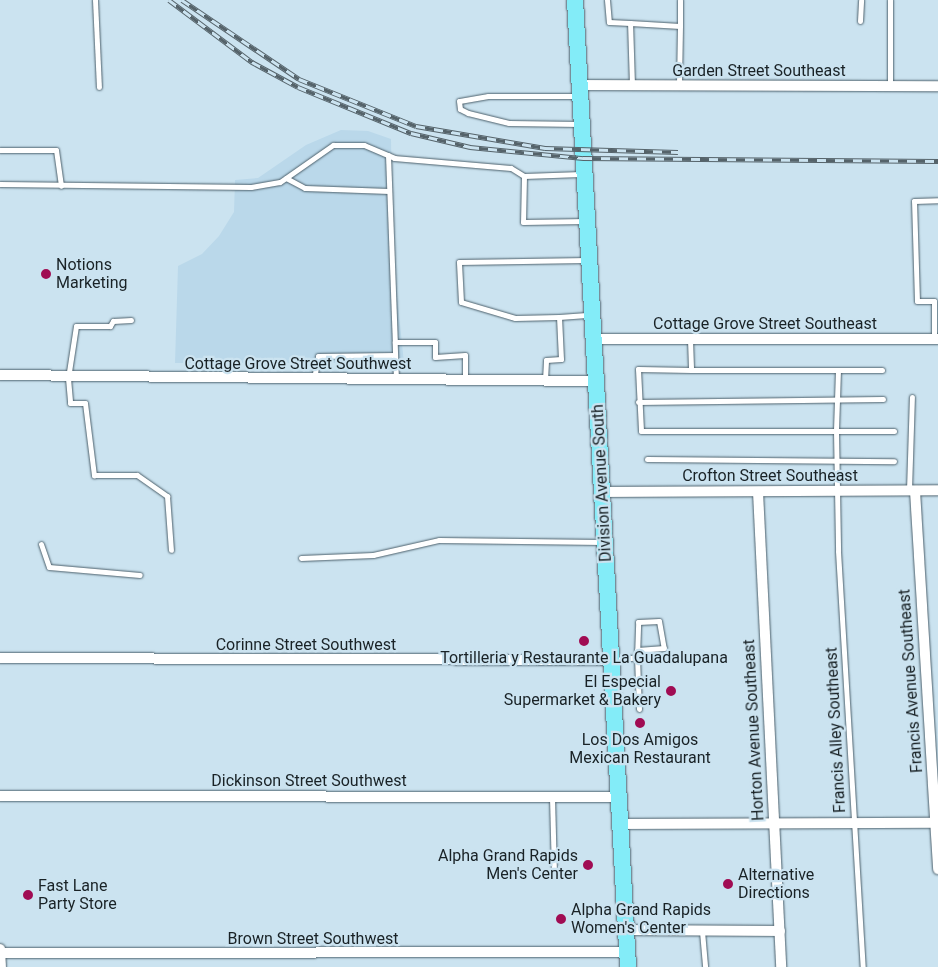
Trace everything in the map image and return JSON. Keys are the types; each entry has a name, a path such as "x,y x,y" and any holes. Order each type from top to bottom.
{"main road":[{"name":"Division Avenue South","path":"575,0 627,959"}],"street":[{"name":"Garden Street Southeast","path":"580,90 632,86 938,86"},
{"name":"Cottage Grove Street Southeast","path":"593,339 936,339"},
{"name":"Cottage Grove Street Southwest","path":"0,375 68,378 596,381"},
{"name":"Crofton Street Southeast","path":"602,492 938,490"},
{"name":"Francis Avenue Southeast","path":"912,491 937,823 938,869"},
{"name":"Horton Avenue Southeast","path":"758,492 781,967"},
{"name":"Corinne Street Southwest","path":"0,658 611,660"},
{"name":"Dickinson Street Southwest","path":"0,796 618,796"},
{"path":"620,824 937,823"},
{"path":"625,930 780,931"},
{"path":"0,952 1,967"},
{"name":"Brown Street Southwest","path":"0,952 627,959"}],"lane":[{"path":"95,0 99,87"},
{"path":"607,0 609,22 680,26"},
{"path":"679,86 680,0"},
{"path":"860,0 860,20"},
{"path":"890,0 890,86"},
{"path":"630,24 632,86"},
{"path":"580,90 488,96 459,101 460,109 468,113 509,123 582,124"},
{"path":"0,184 251,187 286,178 333,146 364,145 388,156 433,164 511,168 524,176 584,174"},
{"path":"0,150 56,150 61,186"},
{"path":"388,156 396,380"},
{"path":"524,176 523,222 587,221"},
{"path":"286,178 305,188 389,191"},
{"path":"936,339 934,300 917,301 914,201 938,200"},
{"path":"589,260 459,262 461,302 515,318 592,315"},
{"path":"545,381 546,360 561,359 559,317"},
{"path":"131,320 113,321 110,326 76,326 68,378 70,403 85,403 94,475 136,475 167,496 171,550"},
{"path":"690,339 691,370"},
{"path":"395,342 434,342 435,357 465,355 465,380"},
{"path":"314,380 318,356 396,355"},
{"path":"882,370 638,369 638,402 641,431 894,431"},
{"name":"Francis Alley Southeast","path":"838,370 836,491 863,967"},
{"path":"912,397 912,491"},
{"path":"638,402 883,399"},
{"path":"648,459 894,461"},
{"path":"302,558 363,556 439,540 604,542"},
{"path":"41,544 49,567 140,575"},
{"path":"637,650 664,648 659,621 638,622 637,650 637,658 639,709"},
{"path":"611,660 637,658"},
{"path":"552,796 554,872"},
{"path":"702,931 705,967"}],"shaded area":[{"path":"341,130 368,131 391,139 393,257 404,363 175,363 178,266 202,254 219,236 234,212 235,180 258,178 306,145"}],"railway":[{"path":"169,0 252,62 298,87 411,133 470,147 583,158 938,161"},
{"path":"182,0 299,79 416,126 545,148 678,152"}],"place":[{"name":"Notions Marketing","path":"46,274"},
{"name":"Tortilleria y Restaurante La Guadalupana","path":"584,641"},
{"name":"El Especial Supermarket & Bakery","path":"671,691"},
{"name":"Los Dos Amigos Mexican Restaurant","path":"640,723"},
{"name":"Alpha Grand Rapids Men's Center","path":"588,865"},
{"name":"Alternative Directions","path":"728,884"},
{"name":"Fast Lane Party Store","path":"28,895"},
{"name":"Alpha Grand Rapids Women's Center","path":"561,919"}]}
